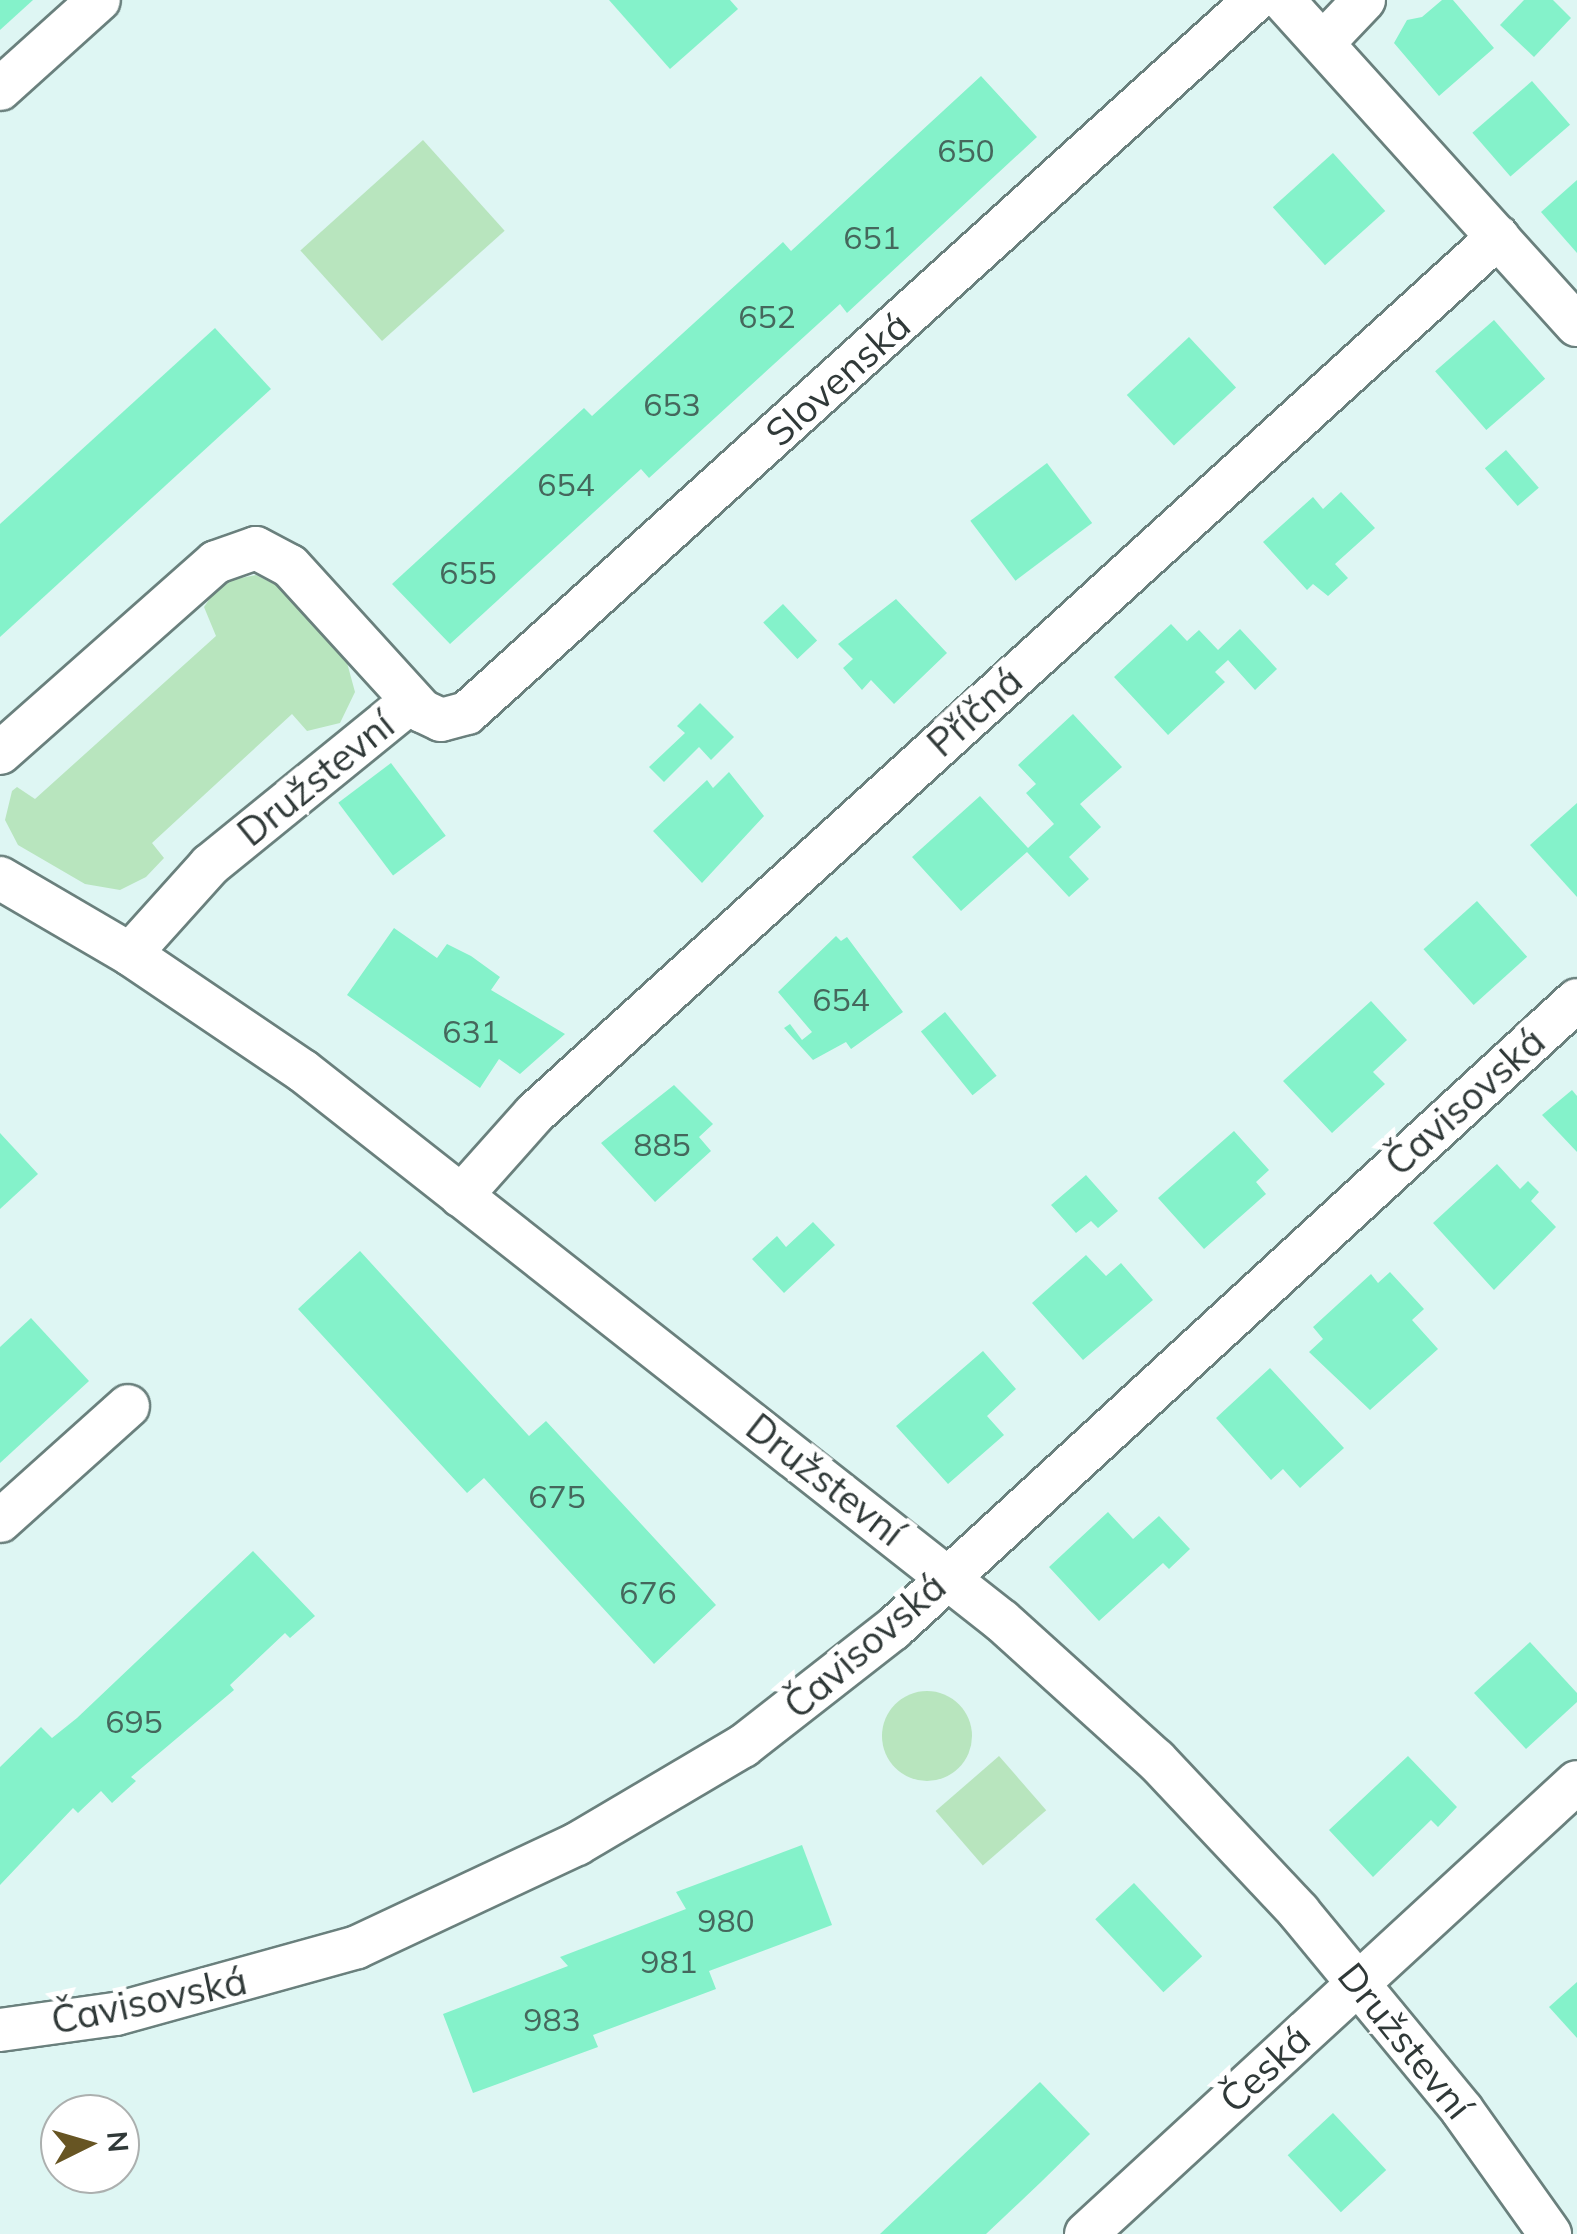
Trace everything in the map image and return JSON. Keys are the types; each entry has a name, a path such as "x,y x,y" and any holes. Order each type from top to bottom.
{"street":[{"path":"0,90 99,0"},
{"name":"Slovenská","path":"412,701 441,720 480,705 1255,0"},
{"path":"1283,0 1577,325"},
{"path":"1324,42 1364,0"},
{"name":"Příčná","path":"461,1196 535,1113 1498,238"},
{"name":"Družstevní","path":"0,753 216,562 242,550 266,550 290,566 412,701 210,865 130,954"},
{"name":"Družstevní","path":"0,878 130,954 303,1072 948,1576 1156,1760 1357,1983 1500,2160 1550,2234"},
{"name":"Čavisovská","path":"0,2030 116,2014 305,1965 398,1930 576,1844 744,1746 847,1669 1577,1000"},
{"path":"0,1522 128,1406"},
{"name":"Česká","path":"1086,2234 1577,1782"}],"green space":[{"path":"423,140 505,231 382,341 300,250"},
{"path":"256,575 284,589 346,659 355,692 340,723 307,731 292,714 152,843 164,858 146,877 120,890 85,884 18,845 5,820 12,791 17,787 35,799 216,636 204,607 221,582"},
{"path":"927,1691 944,1694 959,1704 969,1719 969,1753 959,1768 944,1778 927,1781 910,1778 895,1768 885,1753 882,1736 885,1719 895,1704 910,1694"},
{"path":"999,1756 1046,1810 983,1865 936,1811"}],"building":[{"path":"0,0 33,0 0,30"},
{"path":"609,0 730,0 738,9 670,69"},
{"path":"1442,0 1453,0 1494,48 1439,96 1394,43 1407,20 1422,17"},
{"path":"1524,0 1553,0 1571,18 1534,57 1500,25"},
{"path":"981,76 1037,137 847,313 840,304 649,478 641,469 450,644 392,584 584,408 592,416 783,242 791,251"},
{"path":"1532,81 1570,125 1510,177 1472,133"},
{"path":"1333,153 1385,211 1325,265 1273,207"},
{"path":"1577,180 1577,253 1541,212"},
{"path":"1494,320 1545,379 1486,430 1435,371"},
{"path":"215,328 271,389 0,637 0,524"},
{"path":"1189,337 1236,387 1174,445 1127,395"},
{"path":"1506,450 1539,488 1518,506 1485,468"},
{"path":"1047,463 1092,523 1015,581 970,521"},
{"path":"1341,492 1375,528 1335,564 1348,578 1328,596 1313,584 1307,590 1263,542 1313,497 1323,509"},
{"path":"896,599 947,653 894,704 871,680 862,690 843,668 853,659 838,644"},
{"path":"783,604 817,641 797,659 763,622"},
{"path":"1171,624 1187,641 1199,630 1218,650 1240,629 1277,669 1255,690 1228,660 1215,672 1225,682 1168,735 1114,677"},
{"path":"700,703 734,737 711,760 699,747 664,782 649,767 685,733 677,726"},
{"path":"1073,714 1122,767 1080,804 1101,827 1069,857 1089,879 1069,897 1027,852 961,911 912,857 980,796 1028,848 1054,824 1026,793 1036,784 1018,765"},
{"path":"391,763 446,836 393,875 338,803"},
{"path":"729,772 764,816 702,883 653,831 707,780 713,788"},
{"path":"1577,803 1577,897 1530,845"},
{"path":"1477,901 1527,957 1474,1005 1423,949"},
{"path":"394,928 437,958 447,944 471,956 500,977 491,990 565,1034 520,1074 499,1059 480,1088 347,995"},
{"path":"836,936 841,941 847,937 903,1012 851,1049 846,1042 813,1060 784,1028 790,1024 802,1040 812,1032 778,992"},
{"path":"1371,1001 1407,1040 1373,1072 1385,1084 1332,1133 1283,1081"},
{"path":"945,1012 997,1076 973,1095 921,1032"},
{"path":"674,1085 713,1124 699,1137 711,1151 655,1202 601,1143"},
{"path":"1572,1090 1577,1096 1577,1152 1542,1115"},
{"path":"1234,1131 1269,1170 1256,1182 1266,1194 1204,1249 1158,1198"},
{"path":"0,1133 38,1174 0,1209"},
{"path":"1497,1164 1520,1189 1528,1181 1539,1192 1531,1201 1556,1227 1494,1290 1433,1223"},
{"path":"1086,1175 1118,1211 1098,1228 1091,1221 1076,1233 1051,1205"},
{"path":"813,1222 835,1245 784,1293 752,1259 777,1236 786,1247"},
{"path":"360,1251 529,1436 546,1421 716,1605 654,1664 484,1478 467,1493 298,1309"},
{"path":"1086,1255 1106,1276 1121,1263 1153,1300 1083,1360 1032,1303"},
{"path":"1390,1272 1424,1309 1412,1320 1438,1349 1370,1410 1309,1352 1323,1339 1313,1327 1371,1274 1378,1283"},
{"path":"31,1318 89,1381 0,1463 0,1347"},
{"path":"983,1351 1016,1389 987,1416 1004,1435 948,1484 896,1426"},
{"path":"1270,1368 1344,1448 1300,1488 1283,1469 1271,1480 1216,1418"},
{"path":"1108,1512 1133,1539 1159,1516 1190,1549 1169,1569 1163,1563 1099,1621 1049,1567"},
{"path":"253,1551 315,1616 290,1638 285,1633 230,1685 234,1690 131,1777 136,1781 112,1803 101,1791 78,1813 73,1808 0,1885 0,1767 41,1727 52,1738 77,1718"},
{"path":"1530,1642 1577,1693 1577,1702 1526,1749 1474,1693"},
{"path":"1408,1756 1457,1807 1438,1827 1431,1820 1373,1877 1329,1830"},
{"path":"802,1845 832,1925 709,1971 716,1989 593,2035 598,2047 473,2093 443,2014 568,1966 560,1957 686,1909 676,1892"},
{"path":"1134,1883 1202,1956 1163,1992 1095,1919"},
{"path":"1577,1982 1577,2038 1549,2007"},
{"path":"1040,2082 1090,2134 1041,2182 986,2234 880,2234"},
{"path":"1333,2113 1386,2170 1341,2212 1288,2155"}]}
